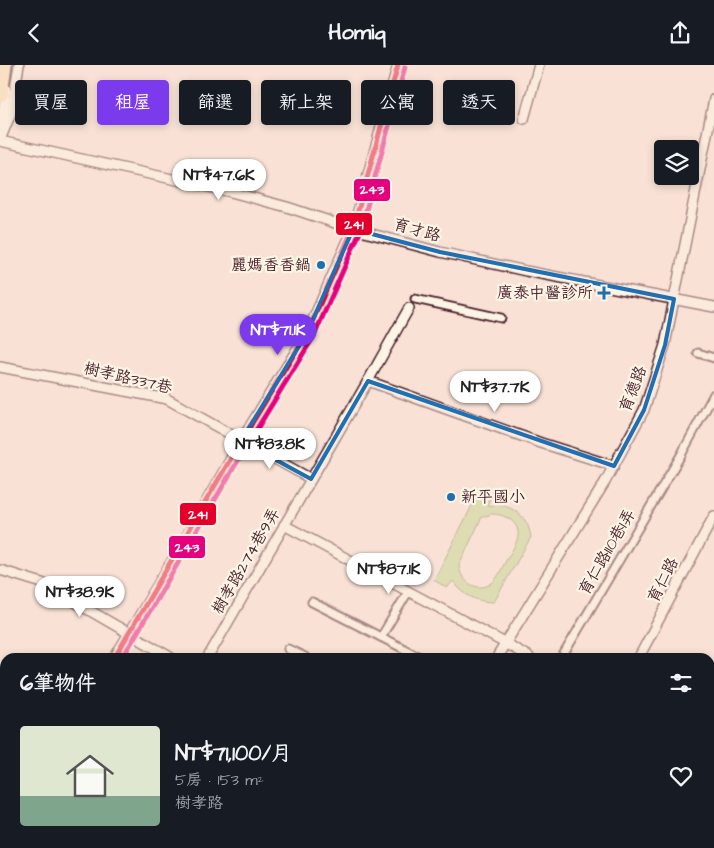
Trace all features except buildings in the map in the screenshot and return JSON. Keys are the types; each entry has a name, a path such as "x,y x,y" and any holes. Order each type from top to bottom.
{"highway":[{"path":"0,94 4,65"}],"street":[{"path":"0,140 10,65"},
{"path":"0,140 12,113 19,65"},
{"path":"117,653 240,441 306,333 353,229 398,65"},
{"path":"524,119 538,65"},
{"name":"育德路","path":"499,653 614,466 644,410 665,345 714,99"},
{"name":"育才路","path":"0,140 231,192 287,207 353,229 440,252 526,271 714,307"},
{"path":"414,299 501,318"},
{"name":"樹孝路274巷9弄","path":"210,653 409,308"},
{"path":"698,353 714,358"},
{"name":"樹孝路337巷","path":"0,367 167,399 311,479"},
{"path":"368,381 541,443 614,466"},
{"name":"育仁路110巷1弄","path":"564,653 677,462 714,394"},
{"name":"育仁路","path":"641,653 714,516"},
{"path":"284,525 522,653"},
{"path":"0,569 42,583 163,653"},
{"path":"381,637 408,592"},
{"path":"312,602 412,653"},
{"path":"288,649 296,653"}],"highlighted area":[{"path":"353,229 440,252 674,299 665,345 644,410 614,466 368,381 311,479 241,441 307,333"}],"green space":[{"path":"480,490 491,496 487,506 495,505 510,508 522,516 531,537 494,602 481,601 471,597 453,581 447,588 434,580","holes":["497,514 506,517 514,523 518,536 494,581 486,586 475,586 466,581 462,576 459,565 482,517"]}],"transit line":[{"name":"241","path":"117,653 241,441 307,333 353,229 398,65"},
{"name":"243","path":"125,653 247,445 314,336 360,232 405,67"}],"place":[{"name":"麗媽香香鍋","path":"321,265"},
{"name":"廣泰中醫診所","path":"604,293"},
{"name":"新平國小","path":"451,497"}]}
